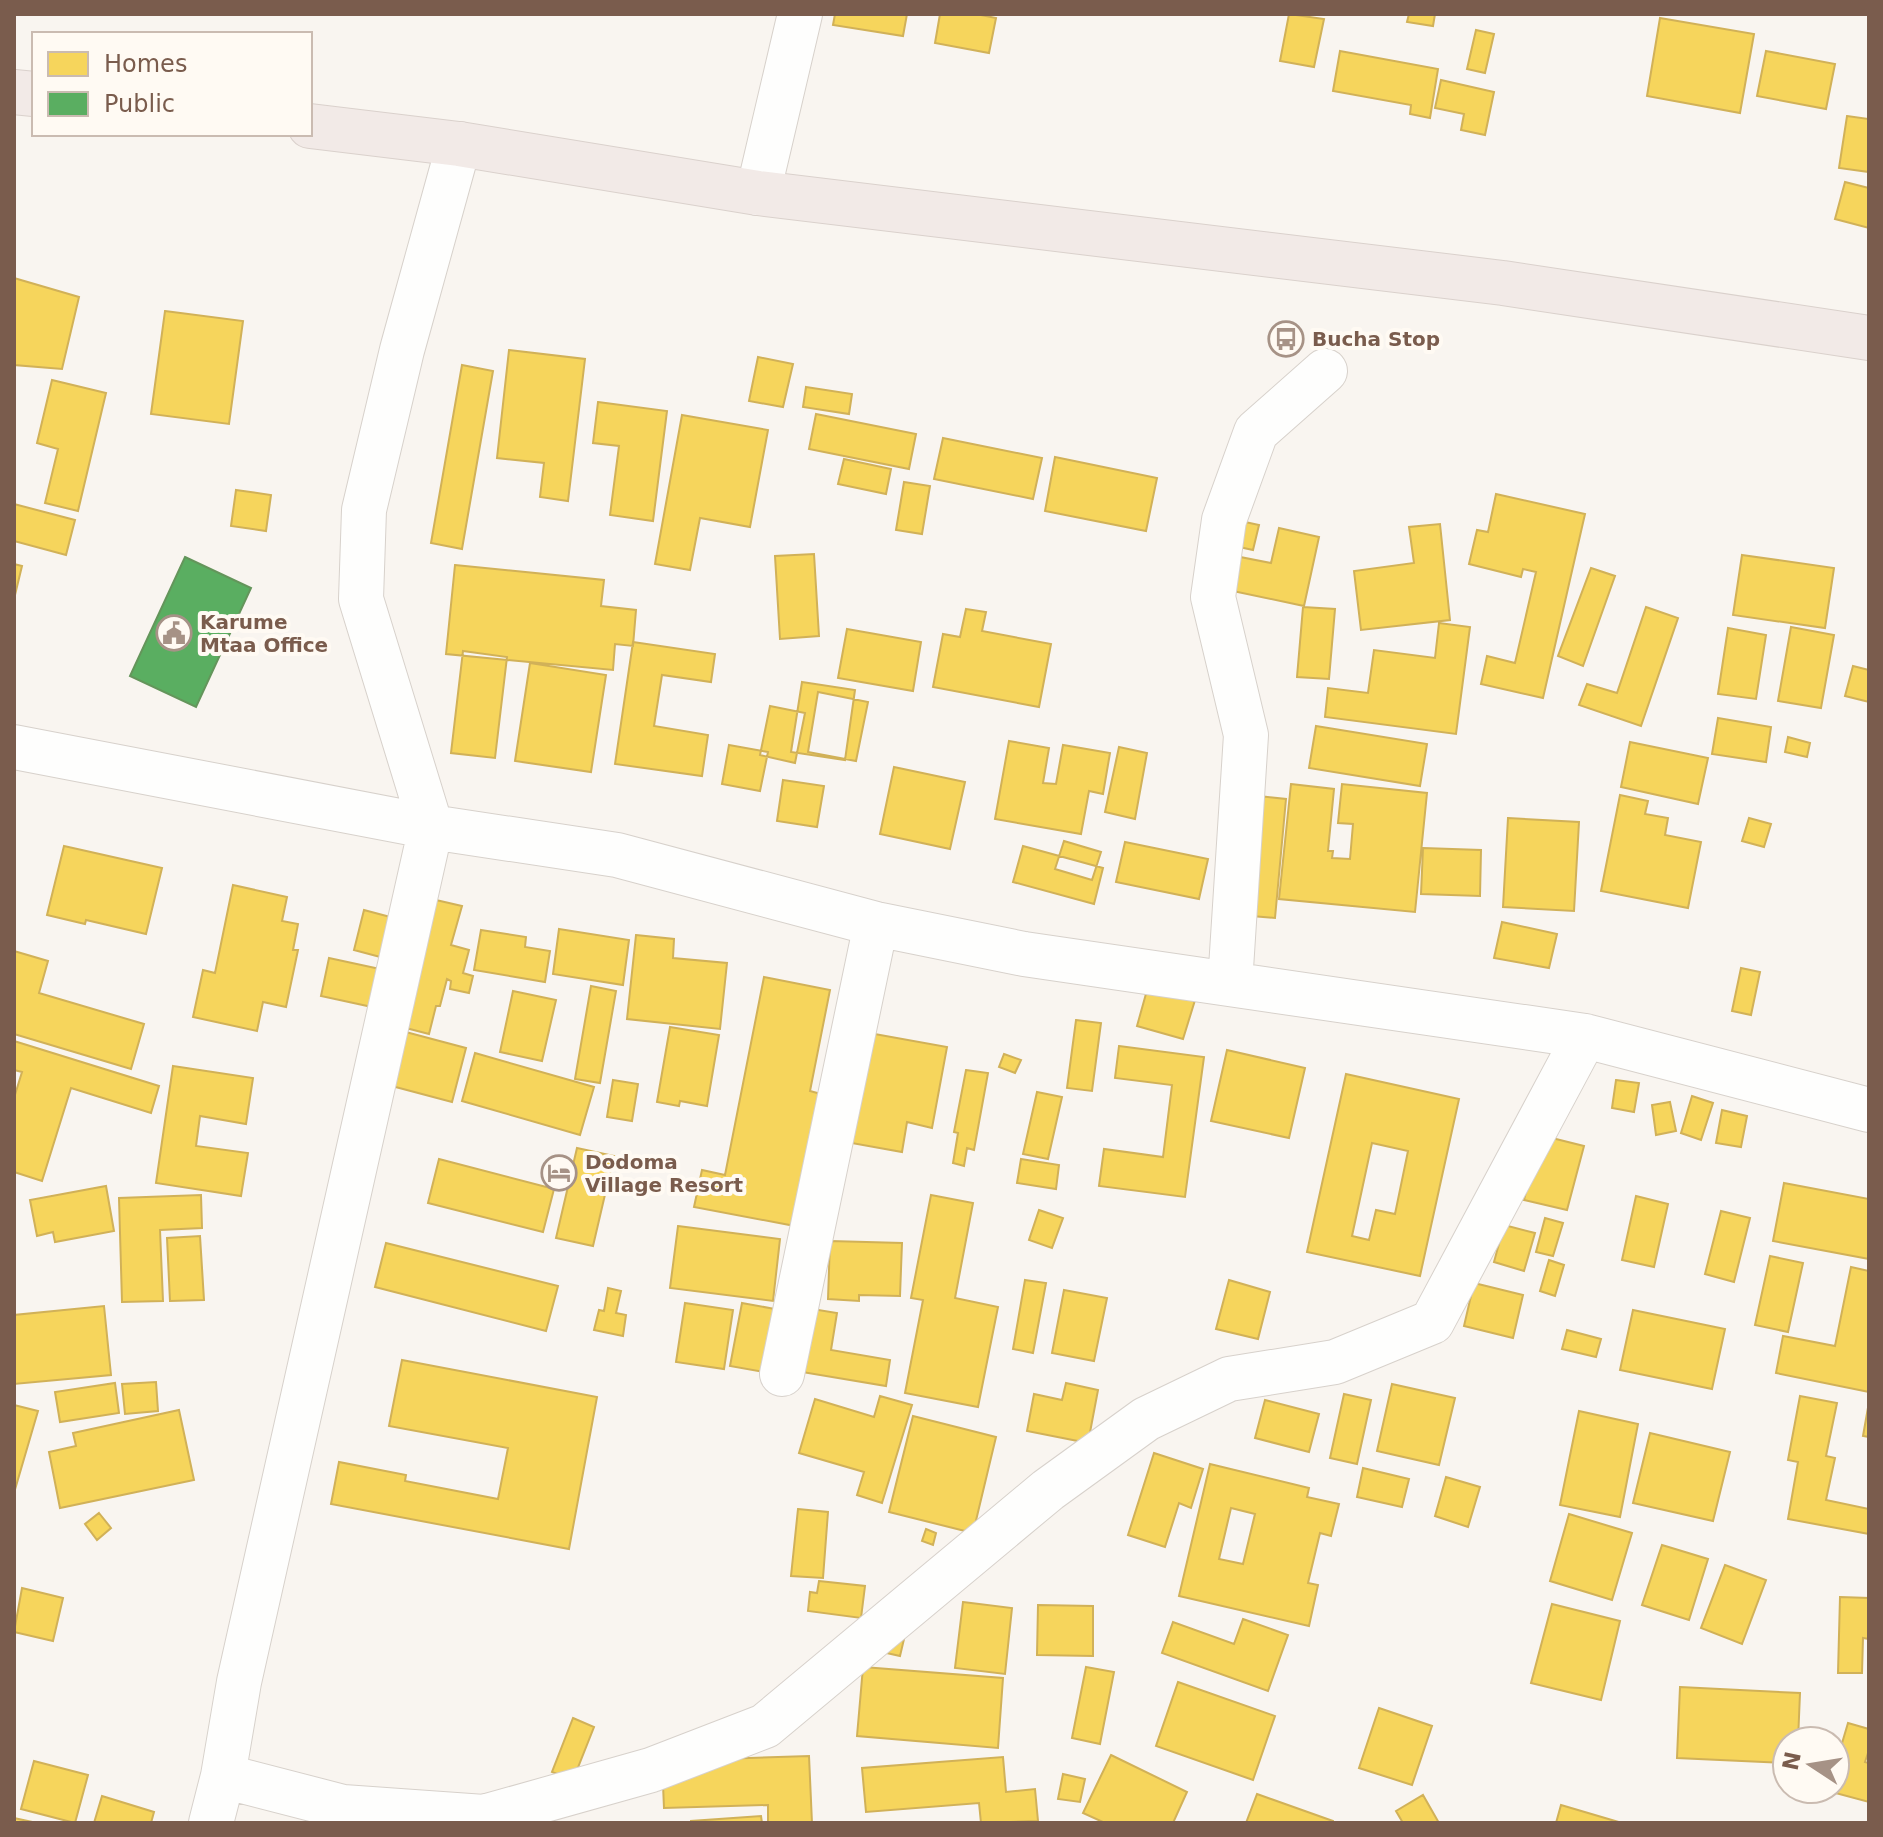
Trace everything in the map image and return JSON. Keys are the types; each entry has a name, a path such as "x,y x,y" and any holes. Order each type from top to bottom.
{"highway":[{"path":"312,126 459,144 758,193 1503,283 1869,338"}],"street":[{"path":"758,193 800,14"},
{"path":"211,1823 223,1776 239,1682 431,827 361,599 364,510 402,350 459,144"},
{"path":"1230,984 1246,735 1213,597 1224,520 1256,432 1325,371"},
{"path":"14,747 431,827 617,855 876,924 1024,954 1585,1036 1869,1110"},
{"path":"782,1374 876,924"},
{"path":"223,1776 343,1807 484,1817 651,1770 765,1726 1048,1490 1146,1419 1229,1379 1335,1362 1432,1322 1585,1036"}],"building: Homes":[{"path":"835,14 907,14 903,36 833,25"},
{"path":"940,14 976,14 996,18 989,53 935,43"},
{"path":"1289,14 1324,19 1314,67 1280,61"},
{"path":"1409,14 1435,14 1433,26 1407,22"},
{"path":"1660,18 1754,34 1740,113 1647,96"},
{"path":"1476,30 1494,34 1485,73 1467,69"},
{"path":"1340,51 1438,69 1430,118 1410,114 1411,105 1333,91"},
{"path":"1766,51 1835,64 1826,109 1757,96"},
{"path":"1441,80 1494,92 1485,135 1461,130 1464,114 1435,108"},
{"path":"1847,116 1869,119 1869,172 1839,168"},
{"path":"1845,182 1869,188 1869,228 1835,219"},
{"path":"14,278 79,297 62,369 14,365"},
{"path":"165,311 243,321 229,424 151,414"},
{"path":"509,350 585,359 568,501 540,497 544,463 497,458"},
{"path":"758,357 793,364 783,407 749,401"},
{"path":"462,365 493,371 462,549 431,543"},
{"path":"52,380 106,393 78,511 45,503 58,449 37,443"},
{"path":"806,387 852,394 849,414 803,407"},
{"path":"598,402 667,411 653,521 610,515 619,446 593,443"},
{"path":"816,414 916,434 909,469 809,449"},
{"path":"682,415 768,430 750,527 700,518 690,570 655,564"},
{"path":"943,438 1042,458 1033,499 934,479"},
{"path":"1055,457 1157,478 1146,531 1045,511"},
{"path":"844,459 891,469 886,494 838,484"},
{"path":"904,482 930,486 922,534 896,530"},
{"path":"236,490 271,495 266,531 231,526"},
{"path":"1496,494 1585,514 1543,698 1481,684 1487,656 1515,663 1536,572 1523,569 1521,577 1469,564 1477,530 1488,532"},
{"path":"14,504 75,520 66,555 14,541"},
{"path":"1236,520 1259,525 1253,550 1230,545"},
{"path":"1440,524 1450,620 1361,630 1354,571 1414,563 1409,527"},
{"path":"1279,528 1319,537 1304,606 1228,590 1235,556 1271,563"},
{"path":"814,554 819,636 780,639 775,556"},
{"path":"1742,555 1834,568 1825,628 1733,615"},
{"path":"14,564 22,566 15,595 14,595"},
{"path":"455,565 604,580 601,606 636,610 633,646 615,644 613,670 446,654"},
{"path":"1591,568 1615,576 1583,666 1558,656"},
{"path":"1303,607 1335,609 1329,679 1297,677"},
{"path":"1646,607 1678,618 1641,726 1579,705 1587,684 1617,693"},
{"path":"966,609 986,612 982,631 1051,644 1039,707 933,687 943,634 960,637"},
{"path":"1439,623 1470,627 1456,734 1325,717 1328,688 1368,693 1374,650 1435,658"},
{"path":"1791,627 1834,635 1821,708 1778,701"},
{"path":"1728,628 1766,635 1756,699 1718,694"},
{"path":"847,629 921,642 913,691 838,678"},
{"path":"633,642 715,654 711,682 662,675 654,726 708,735 702,776 615,764"},
{"path":"463,651 507,657 495,758 451,753"},
{"path":"530,663 606,675 591,772 515,761"},
{"path":"1853,666 1869,670 1869,702 1845,696"},
{"path":"802,682 855,690 845,760 791,752"},
{"path":"818,692 868,702 856,761 808,752"},
{"path":"770,706 805,713 795,763 760,755"},
{"path":"1718,718 1771,727 1766,762 1712,754"},
{"path":"1316,726 1427,744 1420,786 1309,768"},
{"path":"1788,737 1810,743 1807,757 1785,752"},
{"path":"1009,741 1049,748 1043,783 1056,784 1063,745 1110,753 1103,794 1089,791 1081,834 995,819"},
{"path":"1630,742 1708,758 1698,804 1621,787"},
{"path":"729,745 768,752 760,791 722,784"},
{"path":"1119,747 1147,753 1135,819 1105,812"},
{"path":"894,767 965,782 950,849 880,834"},
{"path":"783,780 824,786 817,827 777,821"},
{"path":"1291,784 1334,789 1328,851 1333,851 1332,858 1350,859 1353,824 1338,823 1342,784 1427,793 1415,912 1279,899"},
{"path":"1251,795 1286,799 1275,918 1240,915"},
{"path":"1620,795 1648,801 1645,814 1668,818 1665,835 1701,842 1688,908 1601,891"},
{"path":"1508,818 1579,822 1574,911 1503,907"},
{"path":"1749,818 1771,824 1764,847 1742,841"},
{"path":"1064,841 1101,852 1092,880 1055,869"},
{"path":"1125,842 1208,859 1199,899 1116,882"},
{"path":"64,846 162,868 146,934 86,920 85,924 47,915"},
{"path":"1023,846 1103,868 1094,904 1013,882"},
{"path":"1423,848 1481,850 1480,896 1421,894"},
{"path":"233,885 287,897 282,921 298,924 293,950 298,950 286,1007 263,1002 257,1031 193,1017 203,970 215,973"},
{"path":"436,900 462,906 451,945 469,950 463,973 473,976 469,993 450,989 451,981 447,979 429,1034 402,1027"},
{"path":"364,910 394,918 384,958 354,950"},
{"path":"1502,922 1557,934 1549,968 1494,958"},
{"path":"559,929 629,940 623,985 553,974"},
{"path":"481,930 526,937 525,947 550,951 545,982 474,970"},
{"path":"636,935 674,939 673,958 727,963 720,1029 627,1019"},
{"path":"14,951 48,961 39,993 144,1024 131,1069 14,1034"},
{"path":"329,958 380,969 372,1007 321,996"},
{"path":"1741,968 1760,972 1751,1015 1732,1011"},
{"path":"764,977 830,990 810,1091 821,1094 795,1226 694,1207 702,1170 725,1175"},
{"path":"1149,983 1196,997 1183,1039 1137,1026"},
{"path":"591,986 616,991 600,1083 575,1079"},
{"path":"513,991 556,1000 542,1061 500,1052"},
{"path":"1076,1020 1101,1023 1092,1091 1067,1088"},
{"path":"670,1027 719,1035 707,1106 680,1101 679,1106 657,1102"},
{"path":"402,1031 466,1048 452,1102 388,1085"},
{"path":"858,1031 947,1047 932,1128 907,1122 902,1152 846,1142"},
{"path":"14,1041 159,1086 151,1113 71,1088 42,1181 14,1172 14,1098 22,1072 14,1070"},
{"path":"1119,1046 1204,1057 1185,1197 1099,1186 1104,1149 1163,1157 1172,1085 1115,1078"},
{"path":"1227,1050 1305,1068 1289,1138 1211,1121"},
{"path":"475,1053 594,1087 580,1135 462,1101"},
{"path":"1004,1054 1021,1060 1015,1073 999,1067"},
{"path":"173,1066 253,1078 246,1124 200,1116 196,1146 248,1153 241,1196 156,1183"},
{"path":"966,1070 988,1073 974,1150 967,1148 964,1166 953,1163 958,1133 954,1132"},
{"path":"1346,1074 1459,1099 1420,1276 1307,1252","holes":["1372,1143 1408,1151 1395,1214 1376,1210 1369,1240 1352,1236"]},
{"path":"613,1080 638,1084 632,1121 607,1117"},
{"path":"1616,1080 1639,1083 1634,1112 1612,1108"},
{"path":"1037,1092 1062,1097 1048,1159 1023,1154"},
{"path":"1692,1096 1713,1103 1701,1140 1681,1133"},
{"path":"1670,1102 1676,1131 1656,1135 1652,1105"},
{"path":"1722,1110 1747,1116 1741,1147 1716,1143"},
{"path":"1540,1135 1584,1146 1567,1210 1524,1200"},
{"path":"577,1148 614,1156 593,1246 556,1238"},
{"path":"439,1159 554,1189 543,1232 428,1203"},
{"path":"1021,1159 1059,1165 1056,1189 1017,1183"},
{"path":"1784,1183 1869,1199 1869,1259 1773,1241"},
{"path":"106,1186 114,1231 55,1242 53,1232 37,1236 30,1200"},
{"path":"201,1195 202,1228 160,1230 163,1301 122,1302 119,1198"},
{"path":"931,1195 973,1203 955,1298 998,1307 978,1407 905,1393 923,1300 911,1298"},
{"path":"1636,1196 1668,1204 1654,1267 1622,1260"},
{"path":"1039,1210 1063,1218 1052,1248 1029,1240"},
{"path":"1721,1211 1750,1218 1734,1282 1705,1274"},
{"path":"1545,1218 1563,1223 1553,1256 1536,1252"},
{"path":"1504,1225 1535,1233 1524,1271 1494,1262"},
{"path":"678,1226 780,1239 773,1301 670,1288"},
{"path":"200,1236 204,1300 170,1301 167,1238"},
{"path":"830,1241 902,1243 900,1296 859,1295 859,1301 828,1299"},
{"path":"386,1243 558,1286 546,1331 375,1287"},
{"path":"1770,1256 1803,1263 1788,1332 1755,1325"},
{"path":"1549,1260 1564,1265 1555,1296 1540,1291"},
{"path":"1851,1267 1869,1271 1869,1392 1776,1373 1783,1336 1835,1346"},
{"path":"1025,1280 1046,1283 1033,1353 1013,1349"},
{"path":"1229,1280 1270,1292 1258,1339 1216,1329"},
{"path":"1474,1283 1523,1295 1513,1338 1464,1326"},
{"path":"608,1288 621,1291 616,1313 626,1315 623,1336 594,1330 599,1310 604,1311"},
{"path":"1064,1290 1107,1298 1094,1361 1052,1353"},
{"path":"685,1303 733,1310 724,1369 676,1362"},
{"path":"742,1303 775,1309 764,1372 730,1366"},
{"path":"104,1306 111,1375 14,1384 14,1315"},
{"path":"800,1307 837,1313 831,1350 890,1360 886,1386 790,1370"},
{"path":"1633,1310 1725,1329 1712,1389 1620,1370"},
{"path":"1567,1330 1601,1339 1596,1357 1562,1349"},
{"path":"402,1360 597,1397 569,1549 331,1504 339,1462 406,1475 405,1481 498,1499 508,1448 389,1426"},
{"path":"156,1382 158,1411 125,1414 122,1384"},
{"path":"115,1383 119,1413 60,1422 55,1392"},
{"path":"1066,1383 1098,1390 1088,1443 1027,1431 1034,1394 1062,1400"},
{"path":"1392,1384 1455,1398 1439,1465 1377,1451"},
{"path":"1344,1394 1371,1400 1357,1464 1330,1458"},
{"path":"880,1396 912,1405 882,1503 857,1495 864,1472 799,1453 815,1399 874,1417"},
{"path":"1800,1396 1837,1403 1826,1456 1835,1458 1826,1500 1869,1509 1869,1534 1788,1519 1798,1462 1788,1460"},
{"path":"1265,1400 1319,1414 1309,1452 1255,1438"},
{"path":"1869,1402 1869,1437 1863,1436"},
{"path":"14,1405 38,1411 14,1493"},
{"path":"179,1410 194,1480 60,1508 49,1452 76,1446 73,1433"},
{"path":"1579,1411 1638,1424 1620,1517 1560,1505"},
{"path":"913,1416 996,1437 973,1533 889,1512"},
{"path":"1650,1433 1730,1452 1713,1521 1633,1503"},
{"path":"1154,1453 1203,1469 1191,1508 1179,1503 1165,1547 1128,1535"},
{"path":"1210,1464 1309,1488 1307,1497 1339,1504 1331,1536 1320,1533 1308,1583 1318,1585 1309,1626 1179,1596","holes":["1231,1508 1255,1514 1243,1564 1219,1559"]},
{"path":"1363,1468 1409,1479 1402,1507 1357,1497"},
{"path":"1446,1477 1480,1487 1468,1527 1435,1516"},
{"path":"798,1509 828,1512 823,1578 791,1576"},
{"path":"99,1513 111,1528 97,1540 85,1524"},
{"path":"1569,1514 1632,1533 1612,1600 1550,1581"},
{"path":"926,1529 936,1533 933,1545 922,1541"},
{"path":"1662,1545 1708,1559 1689,1620 1642,1605"},
{"path":"1725,1565 1766,1580 1742,1644 1701,1628"},
{"path":"819,1581 865,1586 861,1618 808,1611 810,1592 817,1593"},
{"path":"22,1588 63,1598 53,1641 14,1632"},
{"path":"1840,1597 1869,1598 1869,1639 1863,1638 1862,1673 1838,1673"},
{"path":"963,1602 1012,1608 1005,1674 955,1668"},
{"path":"1552,1604 1620,1621 1601,1700 1531,1683"},
{"path":"1038,1605 1093,1606 1093,1656 1037,1655"},
{"path":"1243,1619 1288,1635 1268,1691 1162,1653 1173,1622 1234,1644"},
{"path":"886,1635 904,1639 900,1656 882,1652"},
{"path":"863,1667 1003,1678 998,1748 857,1736"},
{"path":"1086,1667 1114,1672 1100,1744 1072,1738"},
{"path":"1178,1682 1275,1716 1253,1780 1156,1746"},
{"path":"1680,1687 1800,1693 1799,1725 1771,1725 1771,1762 1677,1758"},
{"path":"1379,1708 1432,1726 1412,1785 1359,1768"},
{"path":"573,1718 594,1727 573,1780 552,1772"},
{"path":"1848,1723 1869,1729 1869,1750 1865,1762 1869,1763 1869,1802 1851,1797 1851,1725"},
{"path":"1111,1755 1187,1792 1173,1823 1105,1823 1083,1813"},
{"path":"809,1756 812,1823 768,1823 768,1805 664,1808 662,1761"},
{"path":"1003,1757 1006,1792 1035,1789 1038,1821 981,1823 979,1803 866,1812 862,1768"},
{"path":"34,1761 88,1775 75,1823 21,1809"},
{"path":"1063,1774 1085,1779 1080,1802 1058,1799"},
{"path":"1257,1794 1333,1821 1333,1823 1246,1823"},
{"path":"1423,1795 1439,1823 1403,1823 1396,1811"},
{"path":"102,1796 154,1812 151,1823 94,1823"},
{"path":"1561,1805 1622,1823 1556,1823"},
{"path":"761,1816 762,1823 691,1823 691,1821"},
{"path":"14,1818 37,1823 14,1823"}],"building: Public":[{"path":"185,557 251,588 196,707 130,676"}],"place":[{"name":"Bucha Stop","path":"1286,339"},
{"name":"Karume Mtaa Office","path":"174,633"},
{"name":"Dodoma Village Resort","path":"559,1173"}]}
